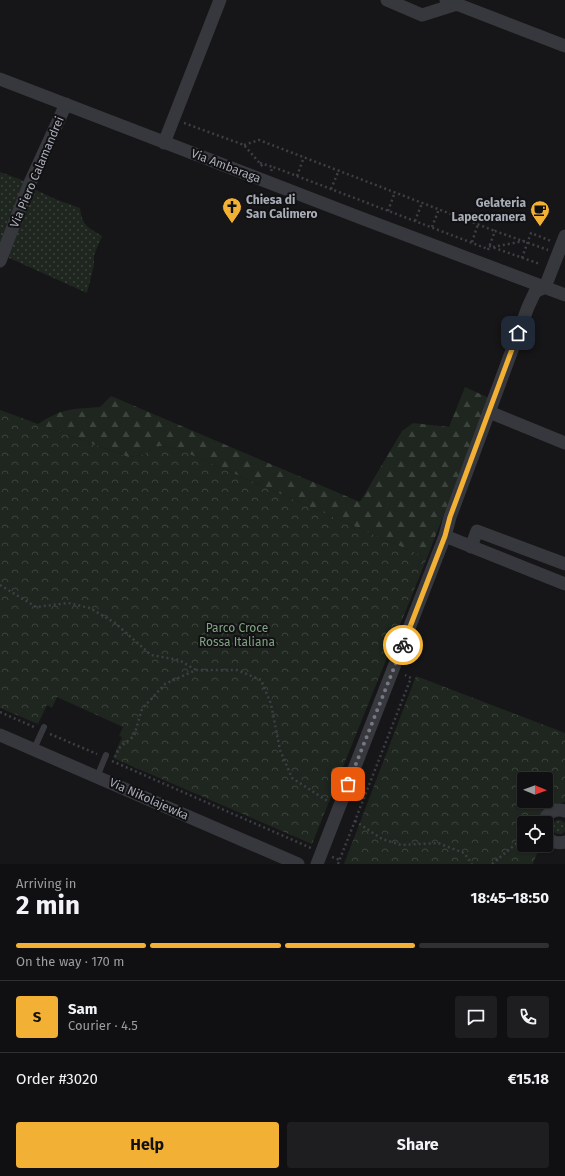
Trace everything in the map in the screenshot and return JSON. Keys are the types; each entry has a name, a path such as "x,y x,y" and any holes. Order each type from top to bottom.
{"street":[{"path":"164,143 220,0"},
{"path":"392,1 422,15 451,2 565,46"},
{"name":"Via Ambaraga","path":"0,79 164,143 565,295"},
{"name":"Via Piero Calamandrei","path":"0,261 29,185 66,104"},
{"path":"320,858 445,536 450,517 535,292 545,287 565,236"},
{"path":"489,412 565,443"},
{"path":"445,536 471,548 560,582 564,563 477,531 471,548"},
{"name":"Via Nikolajewka","path":"0,734 298,864"},
{"path":"547,816 554,810 564,810"},
{"path":"553,842 565,842"}],"lane":[{"path":"34,749 43,729"},
{"path":"97,777 106,756"}],"path":[{"path":"184,123 244,145 270,174 273,167"},
{"path":"244,145 259,140 548,250"},
{"path":"297,176 304,157"},
{"path":"260,163 472,242 543,265"},
{"path":"331,189 339,170"},
{"path":"388,211 395,192"},
{"path":"415,221 422,203"},
{"path":"432,227 439,209"},
{"path":"472,242 478,224"},
{"path":"482,264 490,247 495,231"},
{"path":"522,258 526,242 531,233 552,241"},
{"path":"490,247 526,242"},
{"path":"0,585 36,607 68,603 90,608 115,623 151,656 179,660 196,670"},
{"path":"338,864 411,678 404,676 407,668"},
{"path":"113,762 119,748 134,736 142,709 165,684 196,670 237,670 261,680 271,704 280,750 292,778 333,805"},
{"path":"0,712 106,756 113,762 320,858 340,860"},
{"path":"355,821 382,839 401,845 438,843 464,852 472,864"},
{"path":"492,864 517,843"}],"green space":[{"path":"0,172 27,182 0,252"},
{"path":"32,188 55,199 80,208 82,219 86,225 102,236 94,255 94,265 87,293 7,257"},
{"path":"465,387 489,398 427,558 173,447 157,446 143,455 128,457 38,424 54,415 68,410 100,407 111,396 360,502 402,431 413,423 449,427"},
{"name":"Parco Croce Rossa Italiana","path":"0,410 128,457 143,455 157,446 173,447 427,558 312,844 113,758 122,737 119,736 123,727 57,697 52,708 47,705 38,724 0,708"},
{"path":"416,676 565,733 565,802 553,807 553,772 517,772 517,808 552,808 545,816 517,816 517,852 537,852 533,864 344,864"},
{"path":"556,820 562,820 566,824 566,830 562,834 556,834 553,831 553,823"}],"way so far":[{"path":"348,784 403,645"}],"place":[{"name":"Chiesa di San Calimero","path":"232,224"},
{"name":"Gelateria Lapecoranera","path":"540,227"}],"route":[{"path":"403,645 445,536 450,517 518,333"}]}
